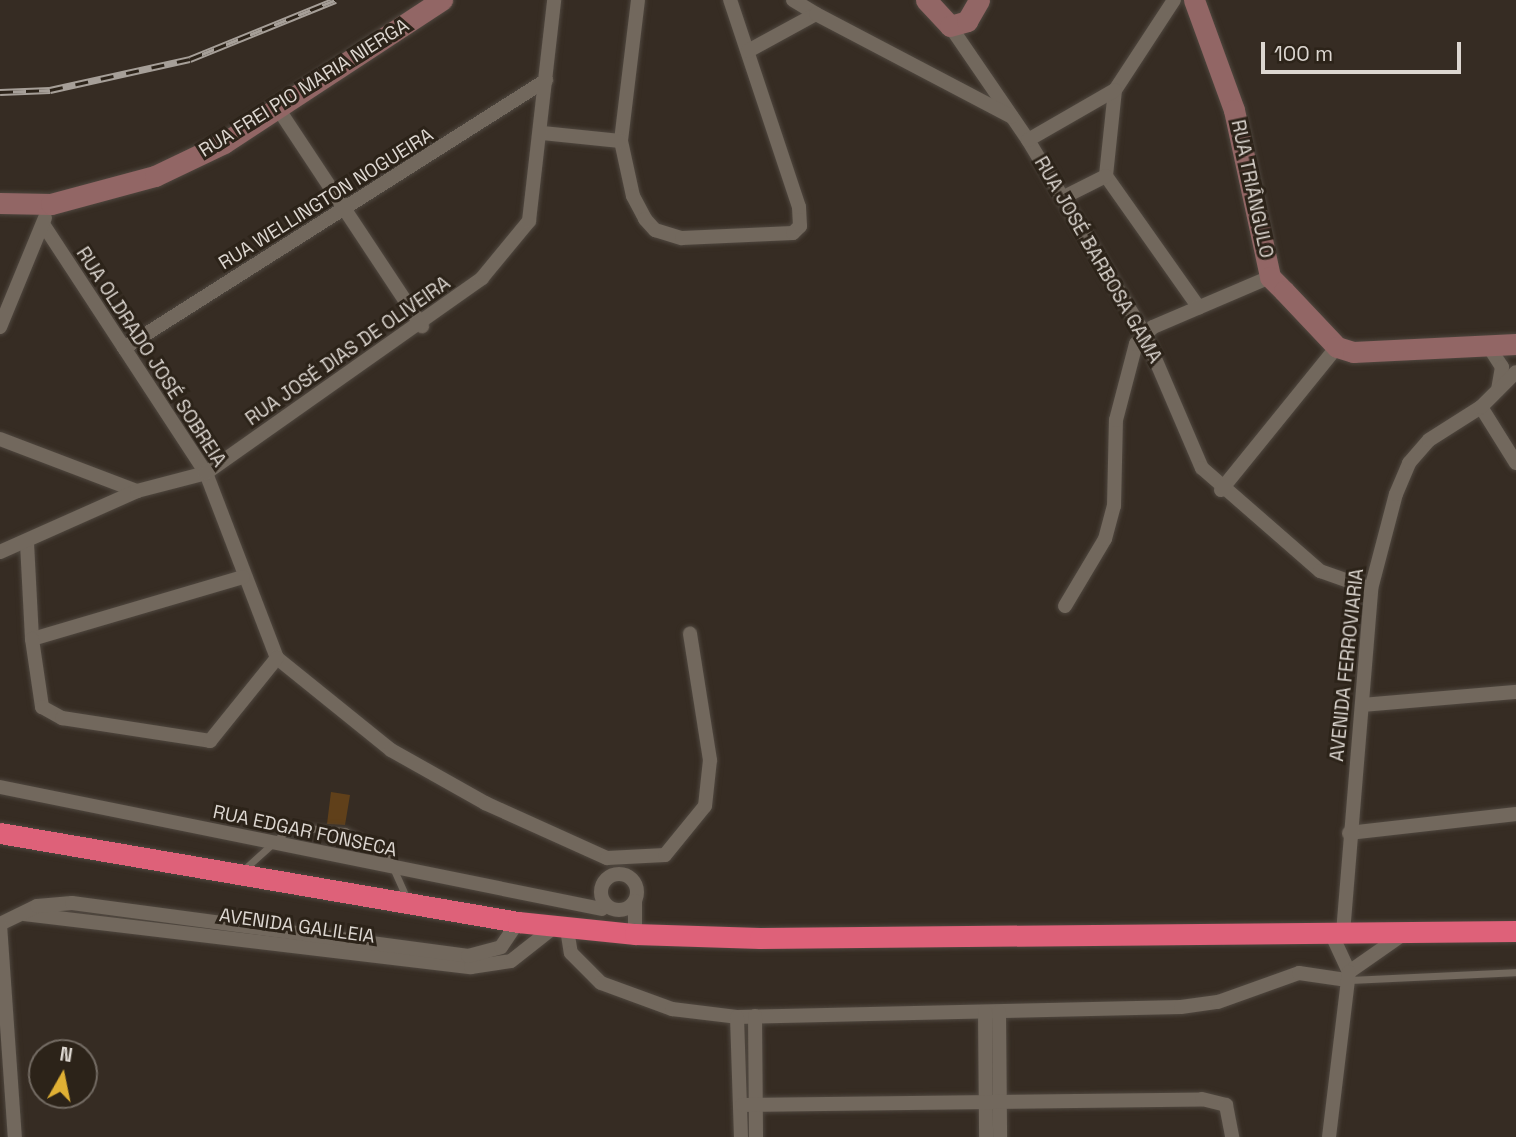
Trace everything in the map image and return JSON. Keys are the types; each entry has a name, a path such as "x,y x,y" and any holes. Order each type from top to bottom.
{"highway":[{"path":"0,833 518,922 635,934 1516,931"}],"street":[{"name":"RUA FREI PIO MARIA NIERGA","path":"0,203 51,204 155,176 277,107 442,0"},
{"name":"RUA JOSÉ DIAS DE OLIVEIRA","path":"0,552 27,543 137,491 206,473 422,326 513,246 535,195 554,0"},
{"path":"638,0 621,141 633,196 655,230 682,238 797,230 799,207 730,0"},
{"path":"793,0 1012,117"},
{"name":"RUA JOSÉ BARBOSA GAMA","path":"926,0 950,26 1028,140 1144,333 1191,450 1221,490 1320,571 1371,589"},
{"path":"950,26 967,21 979,0"},
{"path":"1028,140 1115,90 1174,0"},
{"name":"RUA TRIÂNGULO","path":"1194,0 1234,110 1270,276 1337,347"},
{"path":"748,51 816,14"},
{"name":"RUA WELLINGTON NOGUEIRA","path":"124,348 344,212 546,80"},
{"path":"1115,90 1106,176 1199,308"},
{"path":"277,107 344,212 422,326"},
{"path":"542,133 621,141"},
{"path":"1062,198 1106,176"},
{"path":"0,327 51,204"},
{"name":"RUA OLDRADO JOSÉ SOBREIA","path":"43,224 206,473 243,577 277,658 391,750 485,803 607,858 638,860 665,855 690,832 705,806 710,761 690,634"},
{"path":"1065,606 1105,539 1114,506 1116,420 1129,361 1144,333 1270,276"},
{"path":"1221,490 1337,347 1381,356 1516,344"},
{"path":"1489,347 1502,367 1497,392"},
{"name":"AVENIDA FERROVIARIA","path":"1337,933 1363,705 1371,589 1409,463 1429,440 1481,407 1516,372"},
{"path":"1481,407 1516,463"},
{"path":"0,439 137,491"},
{"path":"27,543 38,694 50,714 201,742 218,737 277,658"},
{"path":"32,639 243,577"},
{"path":"1363,705 1516,692"},
{"name":"RUA EDGAR FONSECA","path":"0,787 397,870 602,904"},
{"path":"1349,833 1516,814"},
{"path":"601,931 607,858"},
{"path":"635,934 638,860"},
{"path":"604,881 621,873 636,884"},
{"path":"602,904 621,910 635,901"},
{"path":"15,1137 4,1087 0,925 24,914 72,903 442,955 501,947 518,922"},
{"name":"AVENIDA GALILEIA","path":"24,914 471,967 520,956 560,928"},
{"path":"560,928 571,953 601,984 672,1009 737,1017 1181,1007 1218,1002 1299,973 1348,976 1407,932"},
{"path":"1329,1137 1348,976 1337,933"},
{"path":"992,1012 993,1103 1000,1137"},
{"path":"755,1016 756,1137"},
{"path":"737,1017 741,1137"},
{"path":"742,1105 1217,1101 1231,1112 1232,1137"},
{"path":"986,1137 993,1103"}],"lane":[{"path":"238,874 291,827 345,831 386,852 397,870 408,904"},
{"path":"1348,976 1516,972"}],"building":[{"path":"331,792 350,795 345,825 327,824"}],"railway":[{"path":"0,92 50,90 190,59 335,0"}]}
